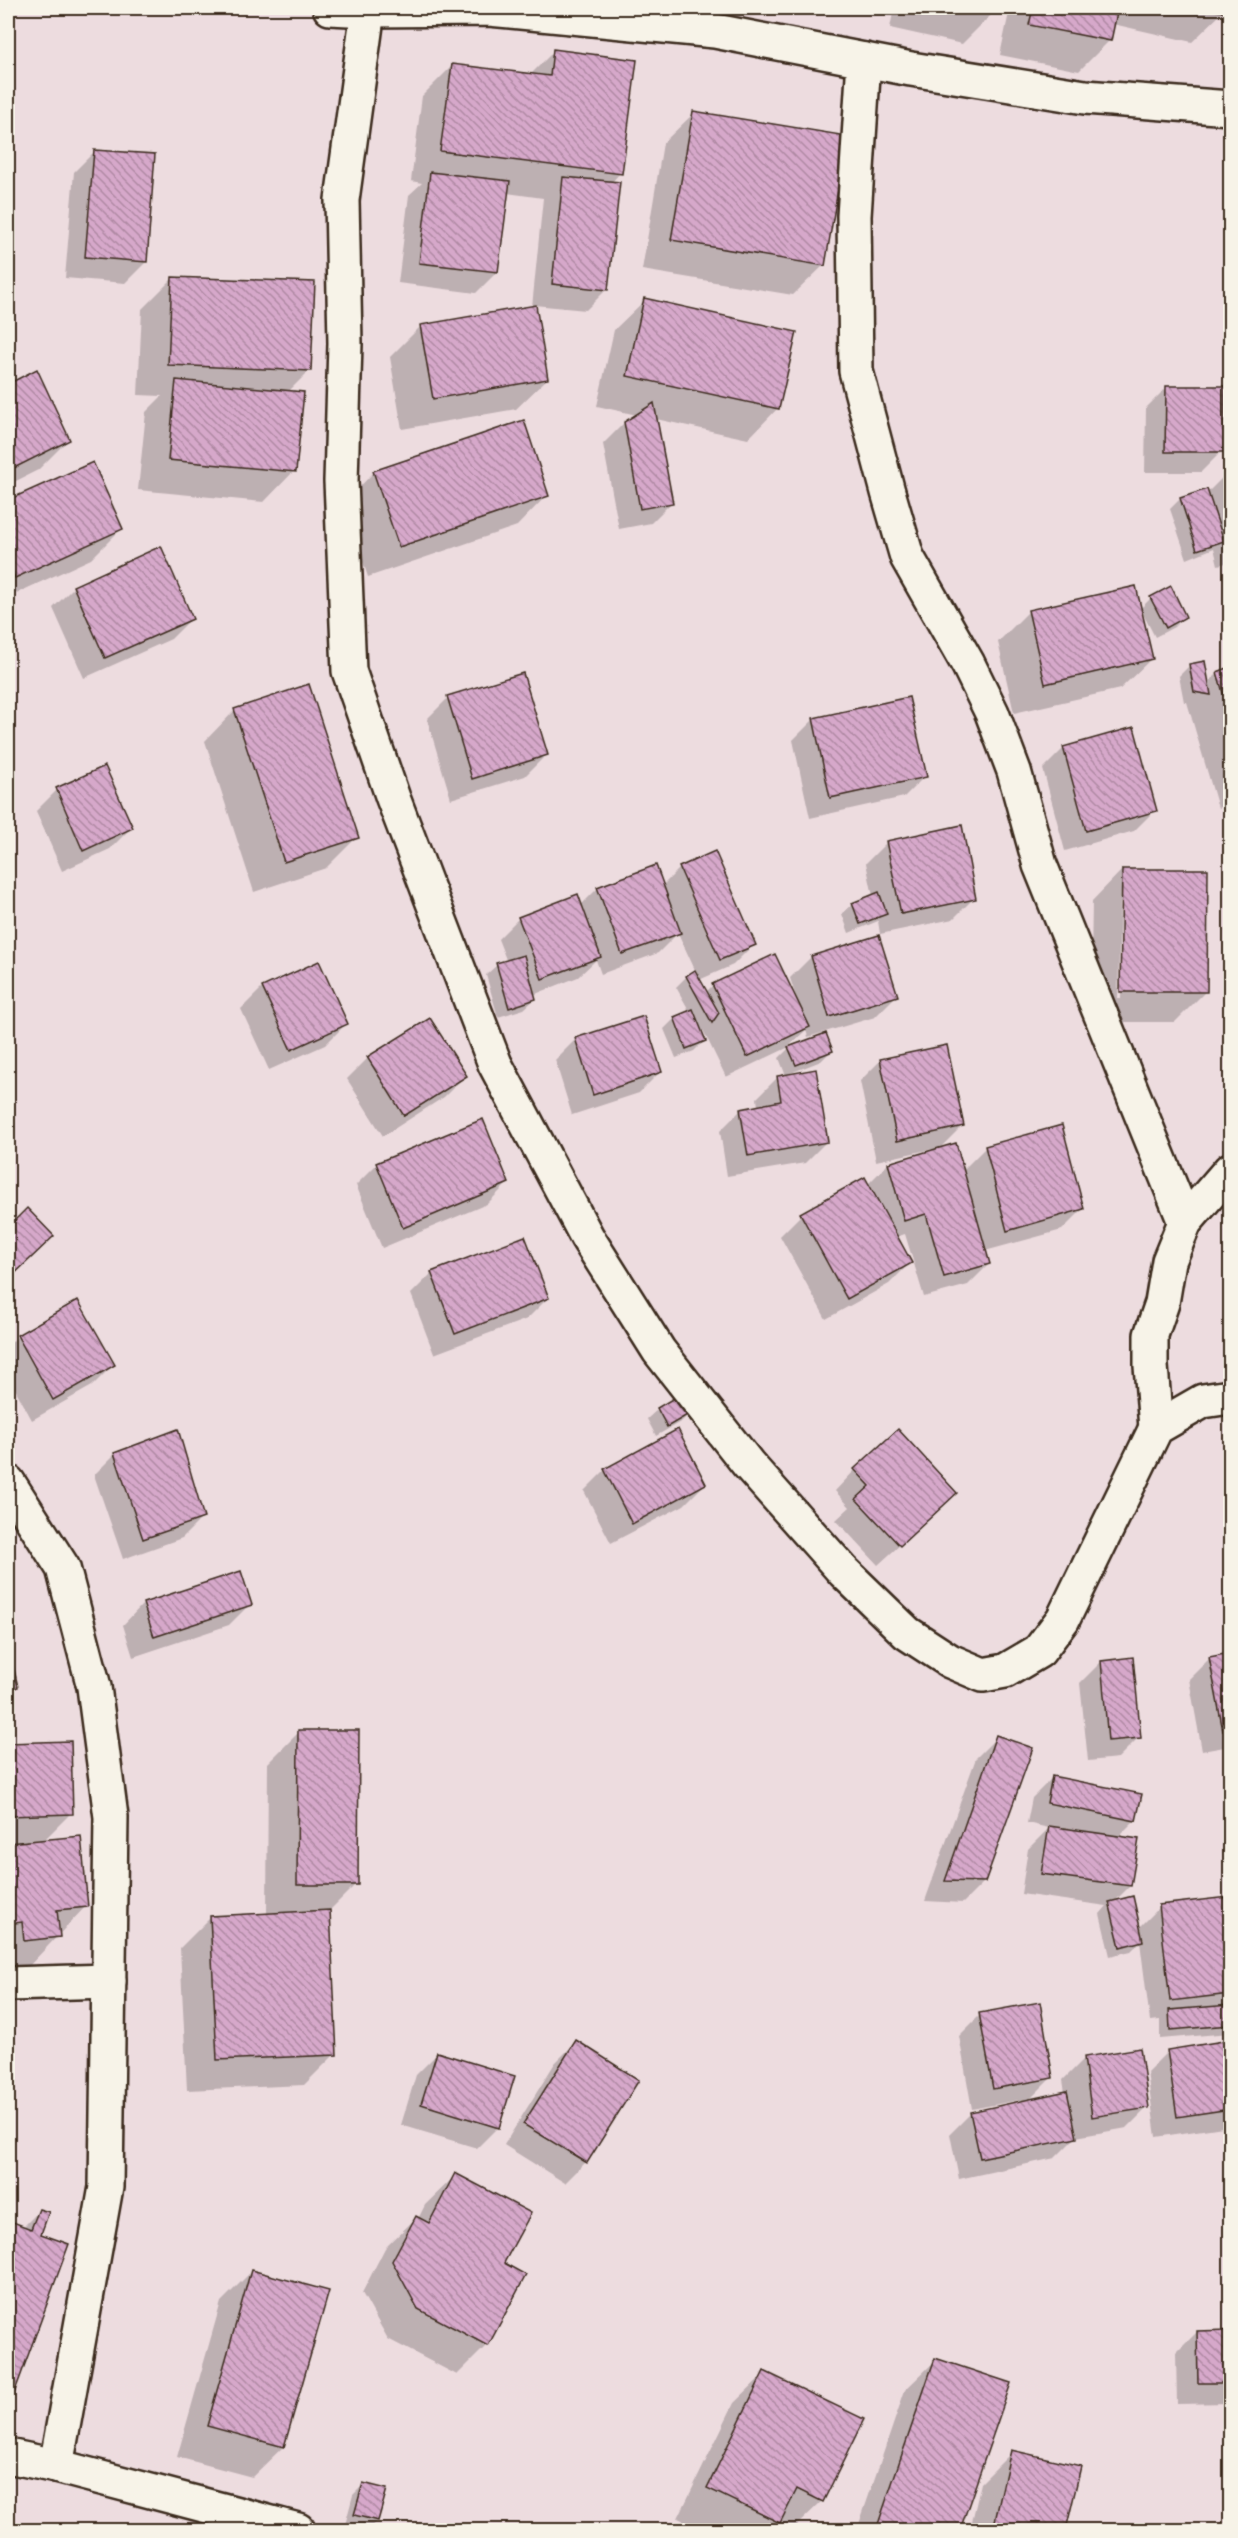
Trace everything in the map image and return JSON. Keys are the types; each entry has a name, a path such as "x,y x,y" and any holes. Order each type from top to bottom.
{"street":[{"path":"330,8 489,9 715,31 864,60 1085,97 1230,108"},
{"path":"368,10 342,200 345,343 341,481 349,671 393,798 495,1064 588,1237 659,1351 748,1464 844,1572 907,1633 950,1661 983,1675 1005,1671 1039,1651 1063,1618 1156,1428 1151,1335 1162,1303 1169,1261 1185,1222 1230,1170"},
{"path":"864,60 854,216 856,371 888,492 907,557 968,664 995,723 1014,771 1040,865 1185,1222"},
{"path":"1156,1428 1203,1401 1230,1397"},
{"path":"8,1482 63,1568 93,1687 111,1816 106,2187 56,2466"},
{"path":"8,1984 110,1981"},
{"path":"8,2456 56,2466 297,2530"}],"building":[{"path":"964,8 996,8 994,14"},
{"path":"1033,8 1118,8 1111,41 1029,25"},
{"path":"1203,8 1225,8 1224,12"},
{"path":"553,49 637,60 622,174 440,151 452,64 550,76"},
{"path":"693,111 847,136 825,266 671,240"},
{"path":"94,150 155,154 147,262 85,257"},
{"path":"430,172 510,181 498,272 419,263"},
{"path":"563,177 620,182 608,290 552,284"},
{"path":"172,277 315,282 311,371 168,365"},
{"path":"644,298 797,332 779,409 627,376"},
{"path":"536,305 548,379 433,399 420,325"},
{"path":"37,369 70,440 8,471 8,384"},
{"path":"176,380 304,392 296,472 168,460"},
{"path":"1166,386 1225,386 1224,452 1165,452"},
{"path":"654,403 673,503 640,509 624,422"},
{"path":"524,420 549,496 399,547 373,471"},
{"path":"93,462 123,529 15,578 8,561 8,500"},
{"path":"1230,473 1230,509 1223,475"},
{"path":"1207,489 1224,541 1197,550 1180,498"},
{"path":"161,546 193,619 105,658 73,586"},
{"path":"1136,586 1153,659 1045,684 1028,610"},
{"path":"1171,586 1186,617 1166,628 1150,597"},
{"path":"1205,661 1211,695 1194,692 1189,664"},
{"path":"1230,667 1230,717 1217,672"},
{"path":"523,673 548,755 472,779 447,696"},
{"path":"309,684 359,838 284,862 234,709"},
{"path":"909,697 927,777 830,798 813,718"},
{"path":"1134,727 1157,811 1086,831 1063,747"},
{"path":"105,766 133,828 83,851 56,788"},
{"path":"962,825 976,899 901,914 886,841"},
{"path":"715,851 756,945 720,960 679,867"},
{"path":"656,865 681,933 622,954 597,887"},
{"path":"1122,869 1208,869 1207,992 1120,992"},
{"path":"879,892 887,914 860,924 852,903"},
{"path":"578,894 601,957 542,979 518,917"},
{"path":"879,935 898,996 829,1017 811,956"},
{"path":"775,954 810,1027 747,1057 712,984"},
{"path":"524,955 536,999 509,1008 496,963"},
{"path":"319,961 348,1024 291,1050 262,987"},
{"path":"695,970 719,1013 712,1023 686,976"},
{"path":"693,1009 706,1041 686,1049 674,1017"},
{"path":"644,1016 662,1072 593,1095 575,1038"},
{"path":"430,1018 467,1076 404,1116 367,1057"},
{"path":"826,1033 833,1051 796,1065 788,1047"},
{"path":"947,1045 964,1126 897,1141 880,1059"},
{"path":"816,1069 828,1142 748,1156 740,1109 781,1101 777,1076"},
{"path":"483,1119 509,1183 403,1228 376,1163"},
{"path":"1062,1125 1084,1209 1007,1231 985,1146"},
{"path":"956,1143 990,1264 944,1277 926,1214 904,1221 888,1163"},
{"path":"865,1177 912,1263 847,1299 800,1213"},
{"path":"27,1208 54,1236 8,1280 8,1227"},
{"path":"525,1236 549,1298 455,1334 431,1272"},
{"path":"78,1300 115,1365 53,1400 17,1335"},
{"path":"679,1395 694,1411 667,1427 657,1408"},
{"path":"178,1429 204,1518 143,1539 114,1453"},
{"path":"678,1429 706,1484 632,1524 604,1469"},
{"path":"898,1429 957,1493 900,1546 856,1499 870,1486 854,1469"},
{"path":"241,1571 252,1605 154,1637 143,1603"},
{"path":"8,1643 18,1687 8,1690"},
{"path":"1230,1653 1230,1729 1223,1731 1209,1657"},
{"path":"1133,1657 1141,1738 1108,1741 1101,1661"},
{"path":"298,1730 359,1730 358,1885 297,1885"},
{"path":"996,1735 1033,1748 985,1882 945,1881"},
{"path":"71,1741 73,1814 8,1816 8,1743"},
{"path":"1052,1776 1142,1794 1136,1821 1047,1803"},
{"path":"1049,1826 1139,1839 1131,1886 1041,1874"},
{"path":"81,1836 88,1907 57,1910 60,1937 24,1941 22,1922 8,1924 8,1843"},
{"path":"1133,1896 1143,1941 1120,1947 1109,1902"},
{"path":"1228,1897 1230,1994 1170,2001 1159,1905"},
{"path":"330,1910 337,2055 217,2060 210,1916"},
{"path":"1040,2002 1053,2078 993,2089 979,2013"},
{"path":"1230,2005 1230,2025 1170,2030 1169,2010"},
{"path":"8,2032 14,2032 15,2057 8,2057"},
{"path":"576,2040 639,2080 587,2163 523,2124"},
{"path":"1230,2040 1230,2109 1177,2117 1167,2050"},
{"path":"1140,2048 1149,2108 1092,2117 1084,2057"},
{"path":"437,2052 515,2076 499,2128 421,2104"},
{"path":"1067,2091 1077,2138 980,2158 970,2112"},
{"path":"455,2173 531,2213 504,2263 526,2275 488,2346 418,2309 392,2261 416,2216 429,2223"},
{"path":"39,2209 49,2212 41,2234 69,2244 8,2410 8,2220 31,2229"},
{"path":"251,2270 329,2291 284,2447 207,2426"},
{"path":"1230,2330 1230,2383 1198,2383 1197,2331"},
{"path":"935,2358 1011,2383 960,2530 876,2530"},
{"path":"764,2371 864,2419 823,2502 797,2489 780,2523 707,2488"},
{"path":"1011,2450 1081,2466 1066,2530 993,2530"},
{"path":"363,2483 387,2489 378,2521 354,2515"}]}
